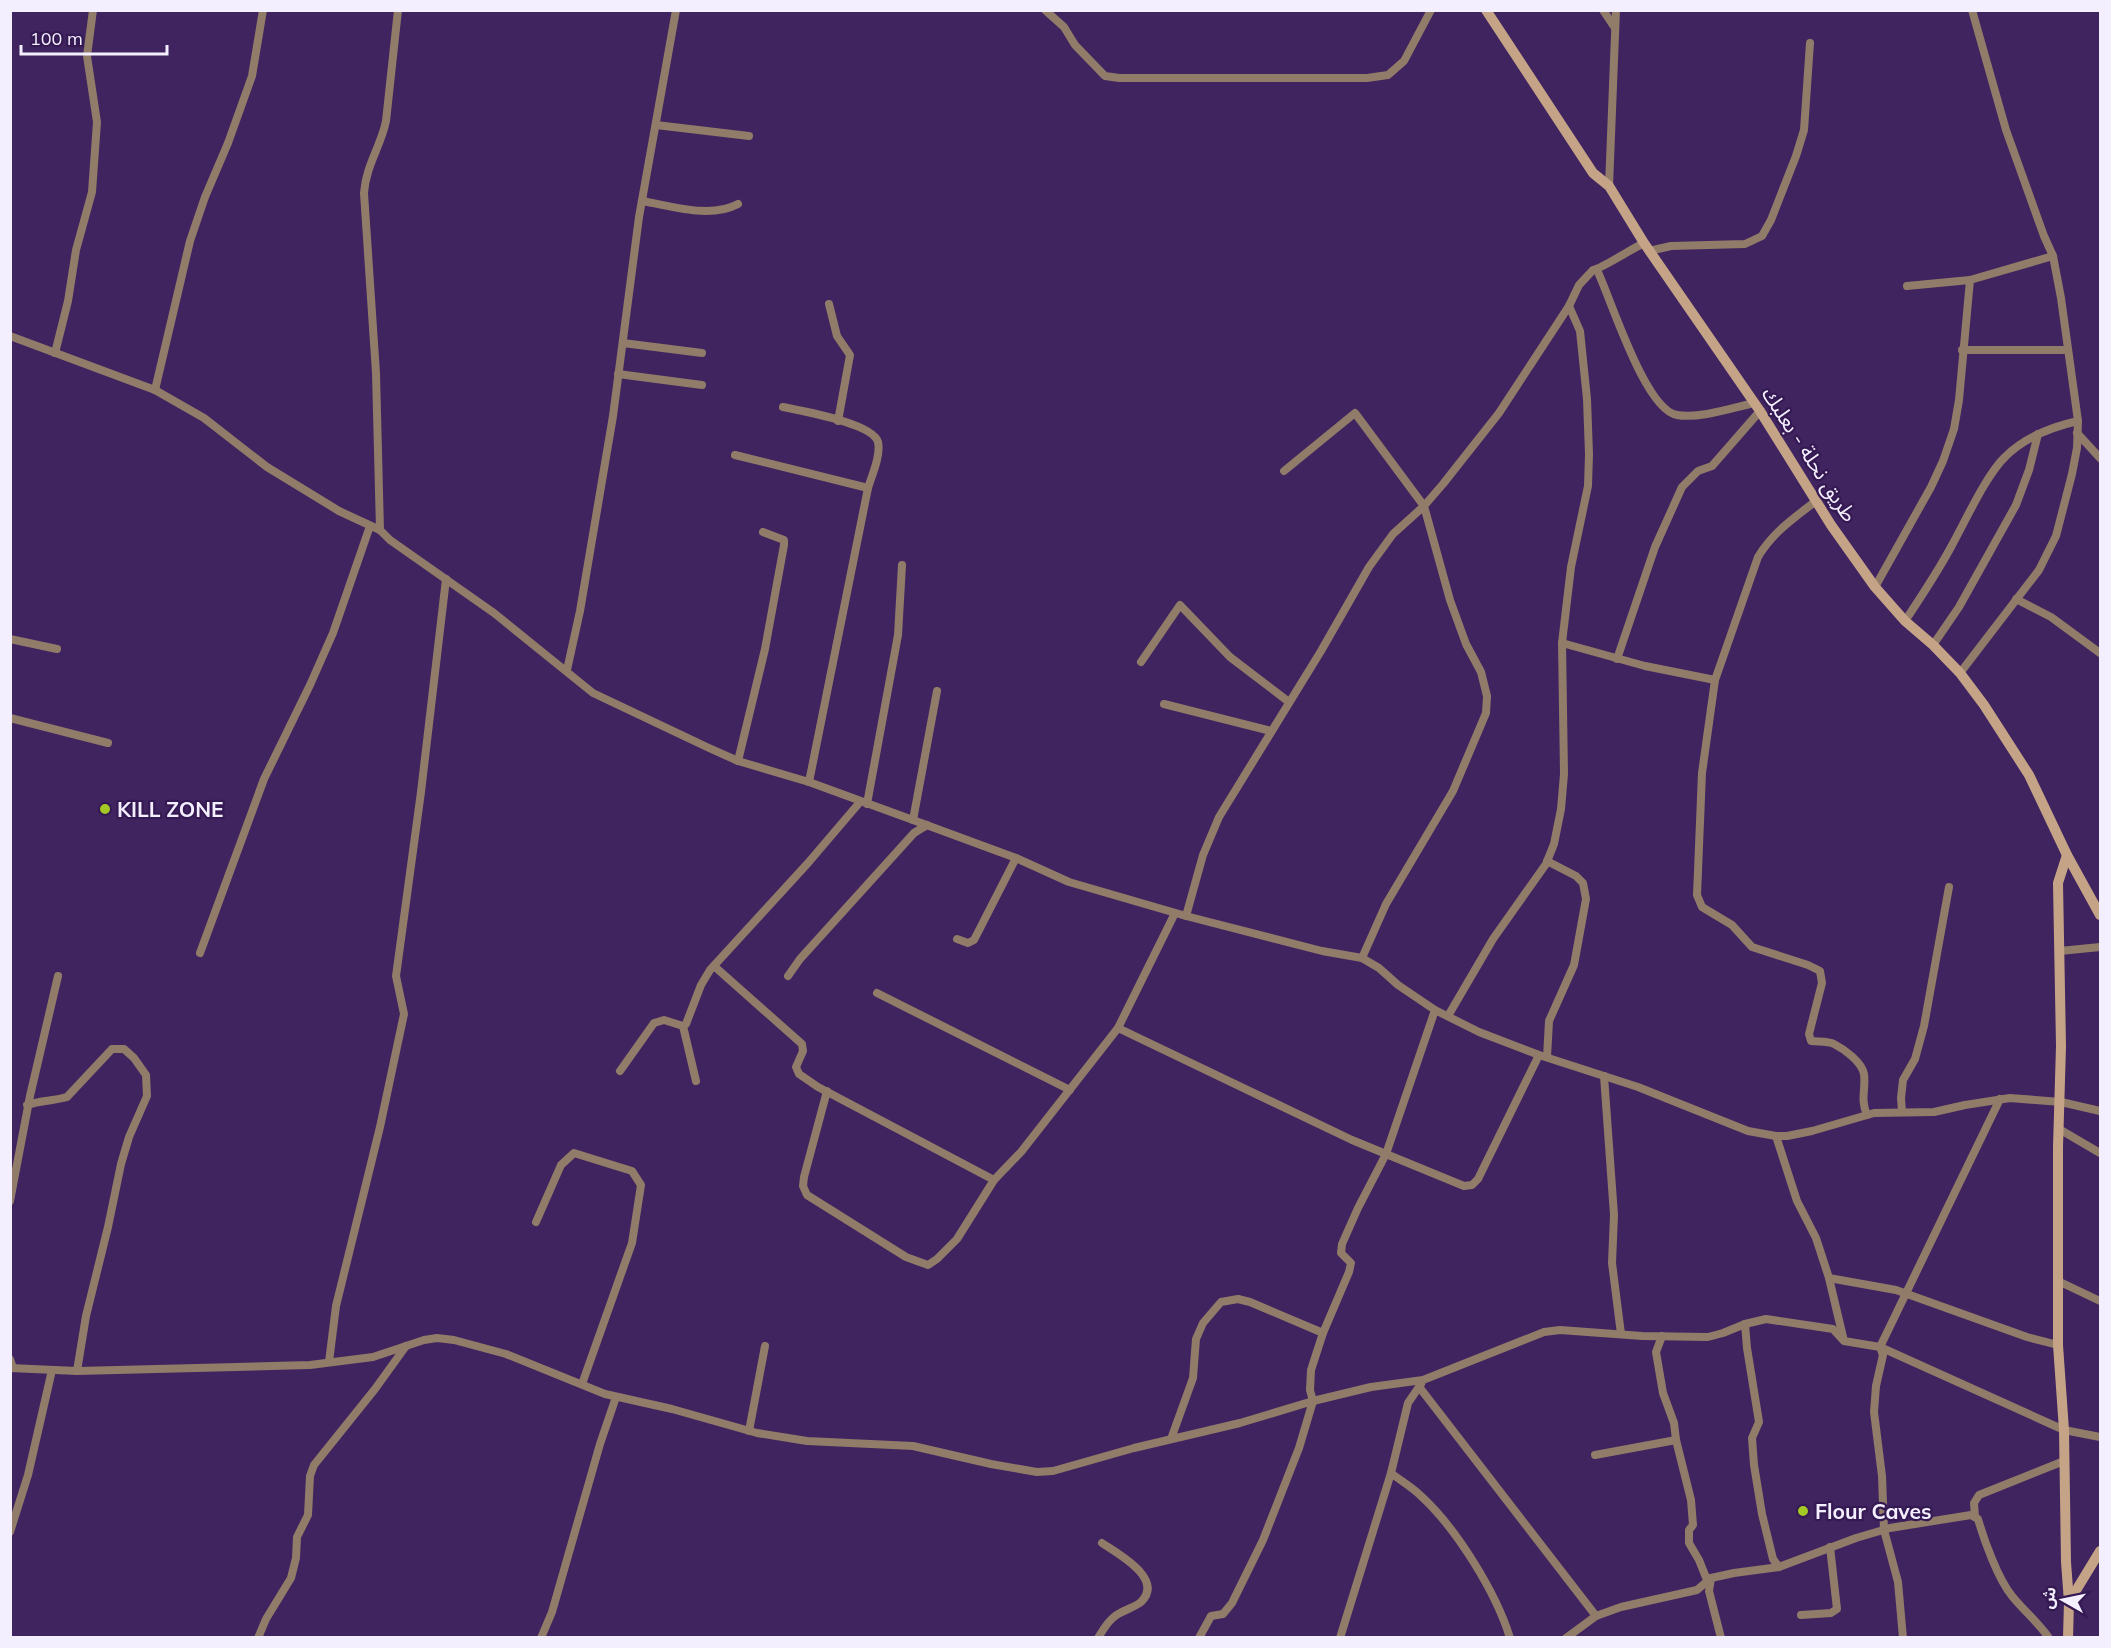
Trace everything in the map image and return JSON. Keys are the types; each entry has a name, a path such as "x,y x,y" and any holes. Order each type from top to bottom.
{"street":[{"path":"55,353 68,301 76,250 92,192 97,122 87,56 93,10"},
{"path":"155,390 190,241 252,76 263,10"},
{"path":"380,530 376,373 364,193 368,168 385,128 398,10"},
{"path":"567,670 580,611 613,416 642,201 676,10"},
{"path":"1045,10 1064,27 1075,45 1105,76 1119,78 1366,78 1388,75 1404,61 1431,10"},
{"name":"طريق نحلة - بعلبك","path":"1486,10 1593,173 1609,186 1646,247 1757,407 1816,501 1875,587 1905,621 1960,673 1984,705 2029,775 2067,855 2100,915"},
{"path":"1603,10 1615,28"},
{"path":"1609,186 1616,10"},
{"path":"1960,673 2039,570 2056,536 2072,474 2078,421 2053,256 2006,130 1972,10"},
{"path":"1186,916 1210,836 1219,817 1380,550 1393,534 1424,506 1499,413 1585,278 1593,270 1597,270 1614,258 1646,247 1745,243 1762,236 1771,220 1796,156 1803,130 1810,43"},
{"path":"656,126 748,136"},
{"path":"642,201 696,210 720,211 738,204"},
{"path":"1907,286 1970,280 2053,256"},
{"path":"1597,270 1607,290 1623,337 1662,408 1669,413 1681,416 1757,407"},
{"path":"1875,587 1943,461 1954,429 1959,400 1970,280"},
{"path":"829,304 837,336 850,355 838,421"},
{"path":"1448,1016 1493,939 1547,861 1554,844 1561,809 1564,774 1562,643 1571,567 1588,486 1589,454 1587,399 1580,331 1569,306"},
{"path":"10,336 155,390 204,418 267,467 339,511 380,530 390,540 494,613 567,670 592,693 738,761 809,782 927,825 1016,858 1069,882 1186,916 1322,951 1362,958 1435,1010 1479,1032 1638,1088 1748,1131 1776,1136 1812,1131 1867,1115 1934,1112 2000,1099 2061,1102 2100,1111"},
{"path":"622,343 702,353"},
{"path":"1962,350 2068,350"},
{"path":"618,374 702,385"},
{"path":"783,407 867,430 878,441 878,451 868,488 809,782"},
{"path":"1617,658 1655,547 1682,487 1698,471 1712,466 1757,407"},
{"path":"1284,471 1355,413 1424,506 1450,600 1466,644 1485,684 1486,713 1453,791 1386,904 1362,958"},
{"path":"1905,621 1946,557 1996,467 2016,448 2038,434 2078,421"},
{"path":"2077,433 2100,458"},
{"path":"1933,645 1959,607 2016,505 2029,470 2038,434"},
{"path":"735,455 868,488"},
{"path":"1816,501 1776,531 1767,541 1758,557 1715,680 1702,773 1698,900 1702,906 1732,925 1752,947 1820,971 1822,983 1809,1034 1811,1041 1833,1044 1857,1061 1864,1074 1862,1105 1867,1115"},
{"path":"200,952 264,779 333,633 370,526"},
{"path":"738,761 765,649 784,545 784,540 781,538 763,532"},
{"path":"683,1026 686,1024 700,985 714,966 863,803 898,634 902,565"},
{"path":"329,1362 336,1306 380,1127 404,1014 396,976 446,579"},
{"path":"2016,599 2051,617 2100,652"},
{"path":"1141,662 1180,605 1230,657 1289,702"},
{"path":"10,639 57,649"},
{"path":"1562,643 1645,666 1715,680"},
{"path":"913,820 938,691"},
{"path":"1164,704 1271,731"},
{"path":"10,718 108,743"},
{"path":"788,976 800,959 914,833 927,825"},
{"path":"2067,855 2058,883 2061,1102 2058,1345 2064,1430 2068,1638"},
{"path":"957,939 968,943 974,940 1016,858"},
{"path":"1118,1028 1352,1140 1456,1184 1472,1185 1478,1179 1543,1056 1549,1021 1574,965 1586,899 1583,883 1576,876 1547,861"},
{"path":"1902,1112 1903,1080 1915,1059 1924,1026 1949,887"},
{"path":"826,1091 804,1177 803,1186 807,1195 906,1257 928,1265 957,1239 994,1180 1021,1152 1118,1028 1175,913"},
{"path":"2060,951 2100,947"},
{"path":"714,966 802,1044 803,1051 796,1071 826,1091 994,1180"},
{"path":"10,1201 27,1105 58,976"},
{"path":"878,993 1070,1090"},
{"path":"1199,1638 1211,1616 1226,1612 1263,1540 1299,1448 1313,1401 1311,1370 1351,1263 1341,1253 1342,1244 1386,1154 1435,1010"},
{"path":"620,1071 654,1023 664,1020 683,1026"},
{"path":"683,1026 696,1081"},
{"path":"27,1105 41,1100 67,1097 112,1049 124,1049 134,1058 146,1076 147,1096 129,1137 121,1164 86,1316 77,1371"},
{"path":"1604,1076 1614,1215 1612,1263 1621,1334"},
{"path":"1903,1638 1898,1582 1884,1530 1882,1476 1874,1412 1876,1386 1883,1355 1880,1347 2000,1099"},
{"path":"2059,1129 2100,1153"},
{"path":"1776,1136 1797,1201 1816,1238 1829,1278 1844,1341"},
{"path":"537,1222 561,1165 574,1153 632,1171 641,1185 632,1243 582,1384"},
{"path":"1829,1278 1906,1293 2027,1337 2058,1345"},
{"path":"2058,1281 2100,1301"},
{"path":"1171,1439 1193,1378 1198,1332 1211,1312 1221,1302 1238,1299 1250,1302 1323,1333"},
{"path":"10,1359 12,1368 77,1371 245,1367 373,1357 437,1338 454,1340 506,1354 546,1372 616,1397 672,1409 749,1431 807,1441 913,1446 1036,1472 1053,1471 1371,1387 1421,1384 1544,1332 1560,1330 1708,1337 1766,1319 1833,1329 1844,1341 1880,1347 2064,1430 2100,1437"},
{"path":"1745,1324 1759,1422 1752,1438 1754,1464 1769,1543 1773,1559 1779,1567"},
{"path":"1662,1336 1656,1352 1663,1393 1674,1423 1691,1500 1693,1525 1689,1530 1689,1543 1709,1579 1708,1591 1721,1638"},
{"path":"258,1638 266,1619 291,1578 296,1558 297,1538 308,1515 310,1476 314,1465 406,1346"},
{"path":"749,1431 765,1346"},
{"path":"10,1532 27,1474 52,1370"},
{"path":"1340,1638 1391,1473 1408,1402 1421,1384"},
{"path":"1421,1384 1596,1616"},
{"path":"541,1638 552,1612 593,1466 616,1397"},
{"path":"1595,1455 1676,1440"},
{"path":"2049,1638 2040,1623 2011,1595 1995,1564 1978,1519 1975,1517 1974,1503 1979,1495 2064,1461"},
{"path":"1391,1473 1421,1495 1442,1518 1468,1554 1490,1592 1510,1638"},
{"path":"1566,1638 1596,1616 1621,1606 1697,1590 1709,1579 1779,1567 1830,1547 1884,1530 1959,1517 1975,1517"},
{"path":"1098,1638 1113,1618 1143,1600 1147,1588 1144,1575 1102,1543"},
{"path":"1801,1615 1831,1613 1837,1608 1830,1547"},
{"path":"2069,1602 2100,1551"}],"place":[{"name":"KILL ZONE","path":"105,809"},
{"name":"Flour Caves","path":"1803,1511"}]}
